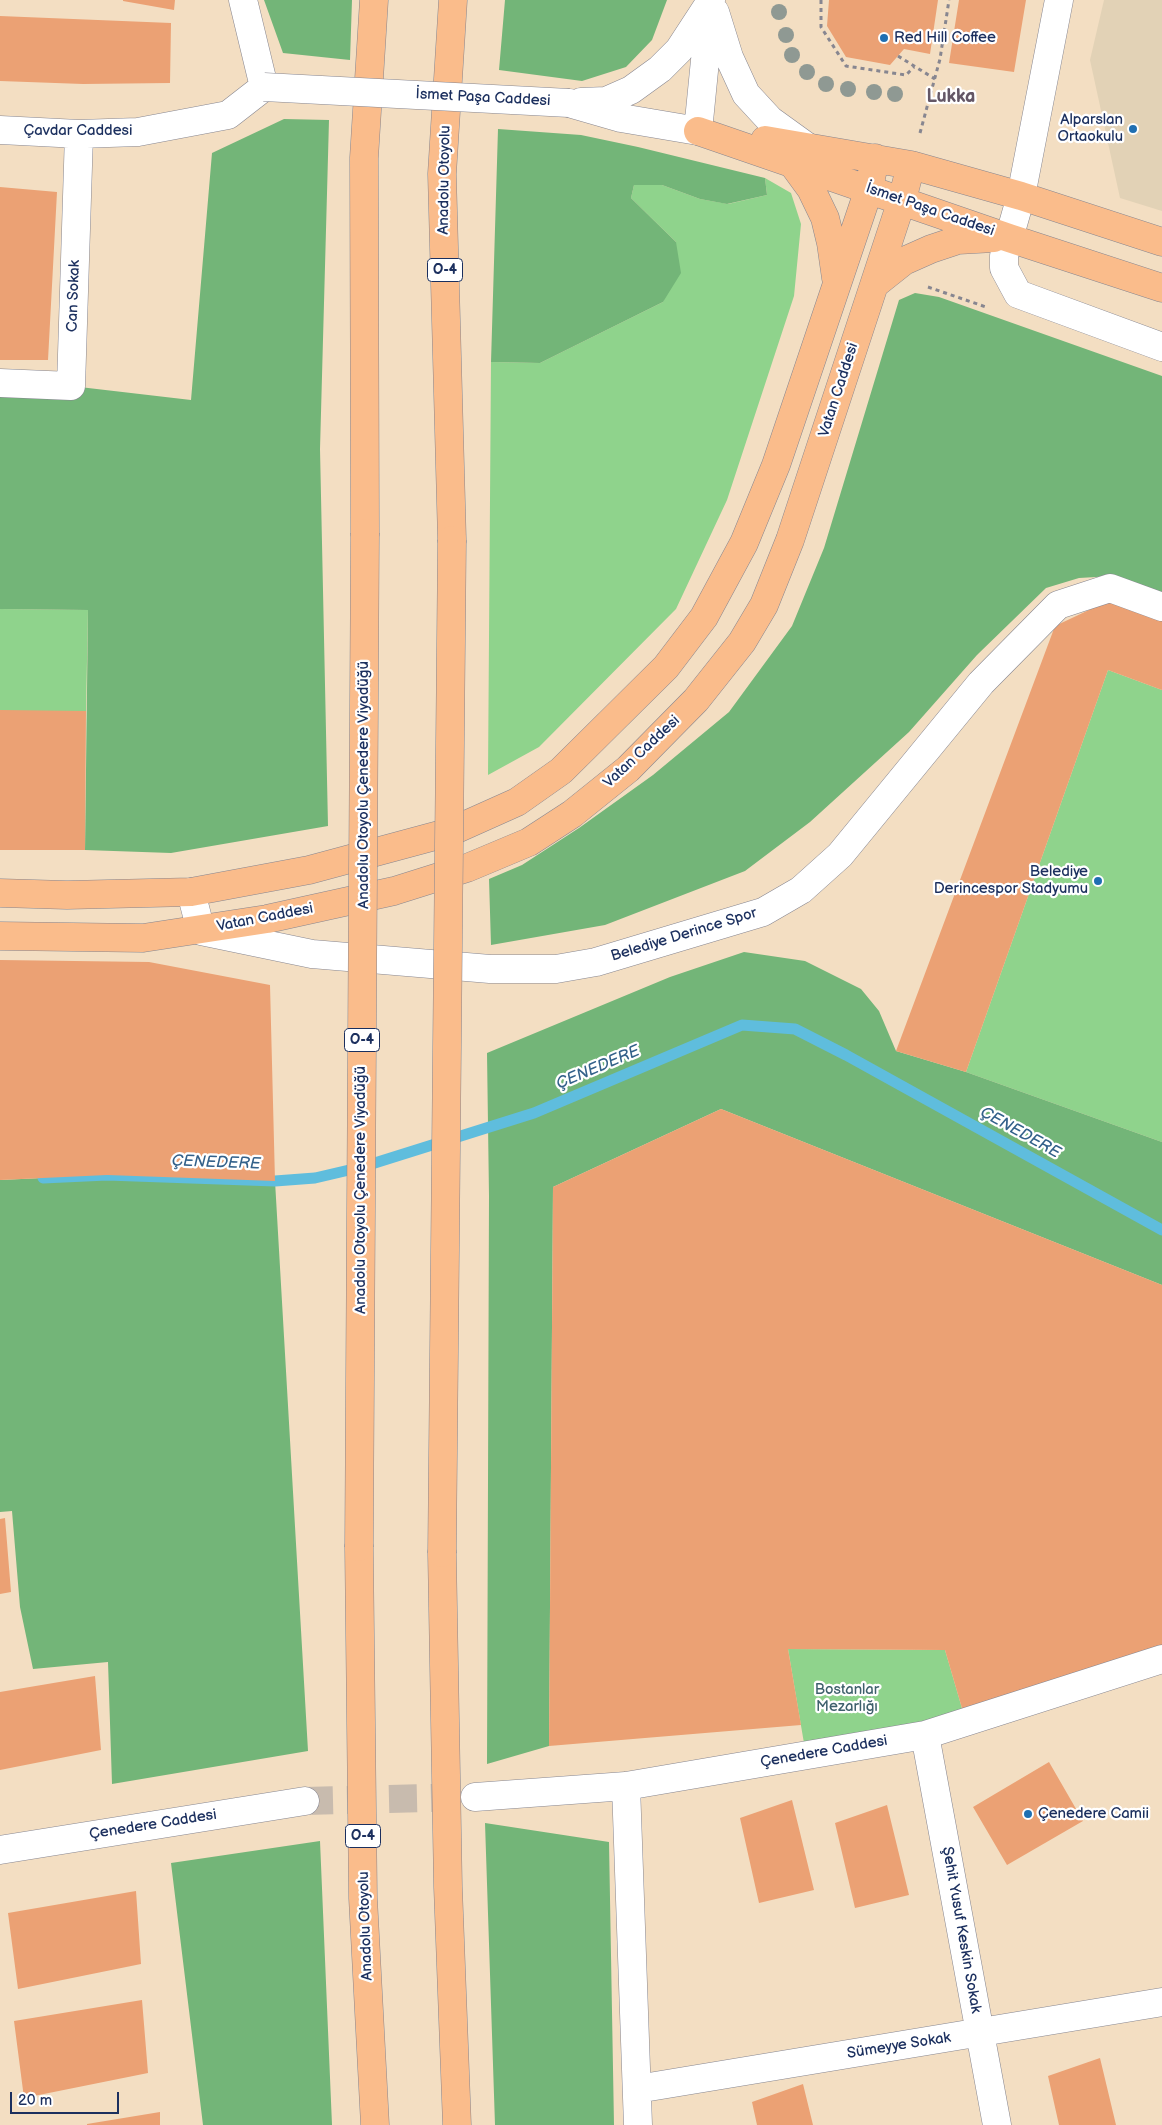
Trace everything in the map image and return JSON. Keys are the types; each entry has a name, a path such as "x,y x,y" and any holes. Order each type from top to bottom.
{"main road":[{"name":"Anadolu Otoyolu Çenedere Viyadüğü","path":"359,1547 365,533 364,158 374,0"},
{"name":"Anadolu Otoyolu","path":"453,0 442,174 452,540 442,1553 448,1887 457,2125"},
{"name":"İsmet Paşa Caddesi","path":"698,131 799,155 875,158 911,165 1021,196 1162,242"},
{"name":"İsmet Paşa Caddesi","path":"799,155 869,189 1009,238 1162,288"},
{"path":"799,155 811,189 825,218 837,285"},
{"path":"0,893 191,892 309,870 450,832 518,802 561,771 666,667 704,617 744,543 776,466 869,189 875,158"},
{"name":"Vatan Caddesi","path":"0,936 143,938 201,931 267,919 394,891 467,868 529,842 572,814 628,769 696,700 742,642 764,605 790,540 875,284 902,200 911,165"},
{"path":"875,284 904,262 930,249 958,240 1009,238"},
{"name":"Anadolu Otoyolu","path":"359,1547 363,1898 376,2125"}],"street":[{"path":"243,0 264,86"},
{"path":"569,102 606,101 631,90 679,50 711,0"},
{"path":"698,131 711,0"},
{"path":"711,0 728,57 746,94 799,155"},
{"path":"1059,0 1021,196 1004,256 1004,268 1018,294 1162,347"},
{"name":"İsmet Paşa Caddesi","path":"264,86 569,102 621,118 698,131"},
{"name":"Çavdar Caddesi","path":"0,130 79,134 138,132 228,115 264,86"},
{"name":"Can Sokak","path":"0,383 71,386 79,134"},
{"name":"Belediye Derince Spor","path":"201,931 312,954 490,969 556,969 596,962 763,912 801,890 840,855 981,683 1058,605 1110,588 1162,607"},
{"path":"191,892 201,931"},
{"name":"Çenedere Caddesi","path":"475,1797 626,1786 925,1735 1162,1659"},
{"name":"Şehit Yusuf Keskin Sokak","path":"925,1735 997,2125"},
{"path":"626,1786 638,2125"},
{"name":"Çenedere Caddesi","path":"0,1850 305,1801"},
{"name":"Sümeyye Sokak","path":"637,2089 1162,2002"}],"path":[{"path":"822,0 821,28 846,66 906,75 914,66"},
{"path":"911,165 935,79 949,0"},
{"path":"898,56 935,79"}],"shaded area":[{"name":"Alparslan Ortaokulu","path":"1104,0 1162,0 1162,211 1120,198 1090,60"}],"green space":[{"path":"264,0 352,0 350,60 283,53"},
{"path":"505,0 667,0 652,40 626,67 582,81 499,70"},
{"path":"284,119 329,120 320,449 328,826 171,853 85,850 88,610 0,609 0,383 71,386 191,400 212,153"},
{"path":"498,129 581,135 765,178 767,195 727,204 700,199 662,185 634,185 631,198 676,242 681,273 663,302 540,363 491,362"},
{"path":"765,178 791,193 801,224 794,296 727,500 676,609 539,747 488,775 491,362 540,363 663,302 676,242 631,198 634,185 662,185 700,199 728,204 767,195"},
{"path":"915,293 939,297 1162,376 1162,594 1113,576 1079,578 1046,588 977,655 909,732 810,822 745,871 605,925 491,945 489,879 522,865 579,828 653,775 729,712 792,626 824,548 899,300"},
{"path":"0,609 88,610 86,711 0,711"},
{"name":"Belediye Derincespor Stadyumu","path":"1108,670 1162,690 1162,1142 966,1072"},
{"path":"744,952 805,961 861,989 879,1011 896,1051 966,1072 1162,1142 1162,1285 721,1109 553,1187 549,1746 487,1764 489,1196 487,1053 670,977"},
{"path":"107,1175 275,1181 308,1751 112,1784 108,1662 33,1669 20,1607 12,1511 0,1512 0,1180"},
{"name":"Bostanlar Mezarlığı","path":"788,1649 945,1650 966,1722 806,1755"},
{"path":"485,1823 609,1842 614,2125 495,2125"},
{"path":"320,1841 332,2125 203,2125 171,1863"}],"building":[{"path":"123,0 175,0 174,10"},
{"name":"Red Hill Coffee","path":"829,0 938,0 930,54 904,49 890,65 846,57 827,26"},
{"name":"Red Hill Coffee","path":"959,0 1026,0 1014,72 949,63"},
{"path":"0,16 171,23 170,83 83,84 0,81"},
{"path":"0,187 57,192 48,360 0,360"},
{"name":"Belediye Derincespor Stadyumu","path":"1108,601 1162,621 1162,690 1108,670 966,1072 896,1051 1055,626"},
{"path":"0,710 86,711 85,850 0,850"},
{"path":"0,960 149,962 270,985 275,1181 107,1175 0,1180"},
{"path":"721,1109 1162,1285 1162,1659 966,1722 945,1650 788,1649 801,1725 549,1746 553,1187"},
{"path":"5,1518 11,1592 0,1594 0,1519"},
{"path":"95,1676 101,1750 0,1770 0,1692"},
{"name":"Çenedere Camii","path":"1049,1762 1083,1821 1007,1865 973,1807"},
{"path":"792,1800 814,1890 759,1903 740,1818"},
{"path":"887,1805 909,1895 855,1908 835,1823"},
{"path":"136,1891 141,1964 18,1989 8,1913"},
{"path":"142,2000 148,2073 24,2098 14,2021"},
{"path":"1100,2058 1116,2125 1059,2125 1048,2076"},
{"path":"803,2084 813,2125 757,2125 752,2102"},
{"path":"160,2112 160,2125 87,2125 87,2124"}],"waterway":[{"name":"ÇENEDERE","path":"43,1178 107,1175 275,1181 315,1178 362,1167 534,1113 742,1025 795,1029 846,1055 1162,1230"}],"tunnel":[{"path":"305,1801 475,1797"}],"place":[{"name":"Red Hill Coffee","path":"884,38"},
{"name":"Alparslan Ortaokulu","path":"1133,129"},
{"name":"Belediye Derincespor Stadyumu","path":"1098,881"},
{"name":"Çenedere Camii","path":"1028,1814"}],"district":[{"name":"Lukka","path":"951,97"}]}
